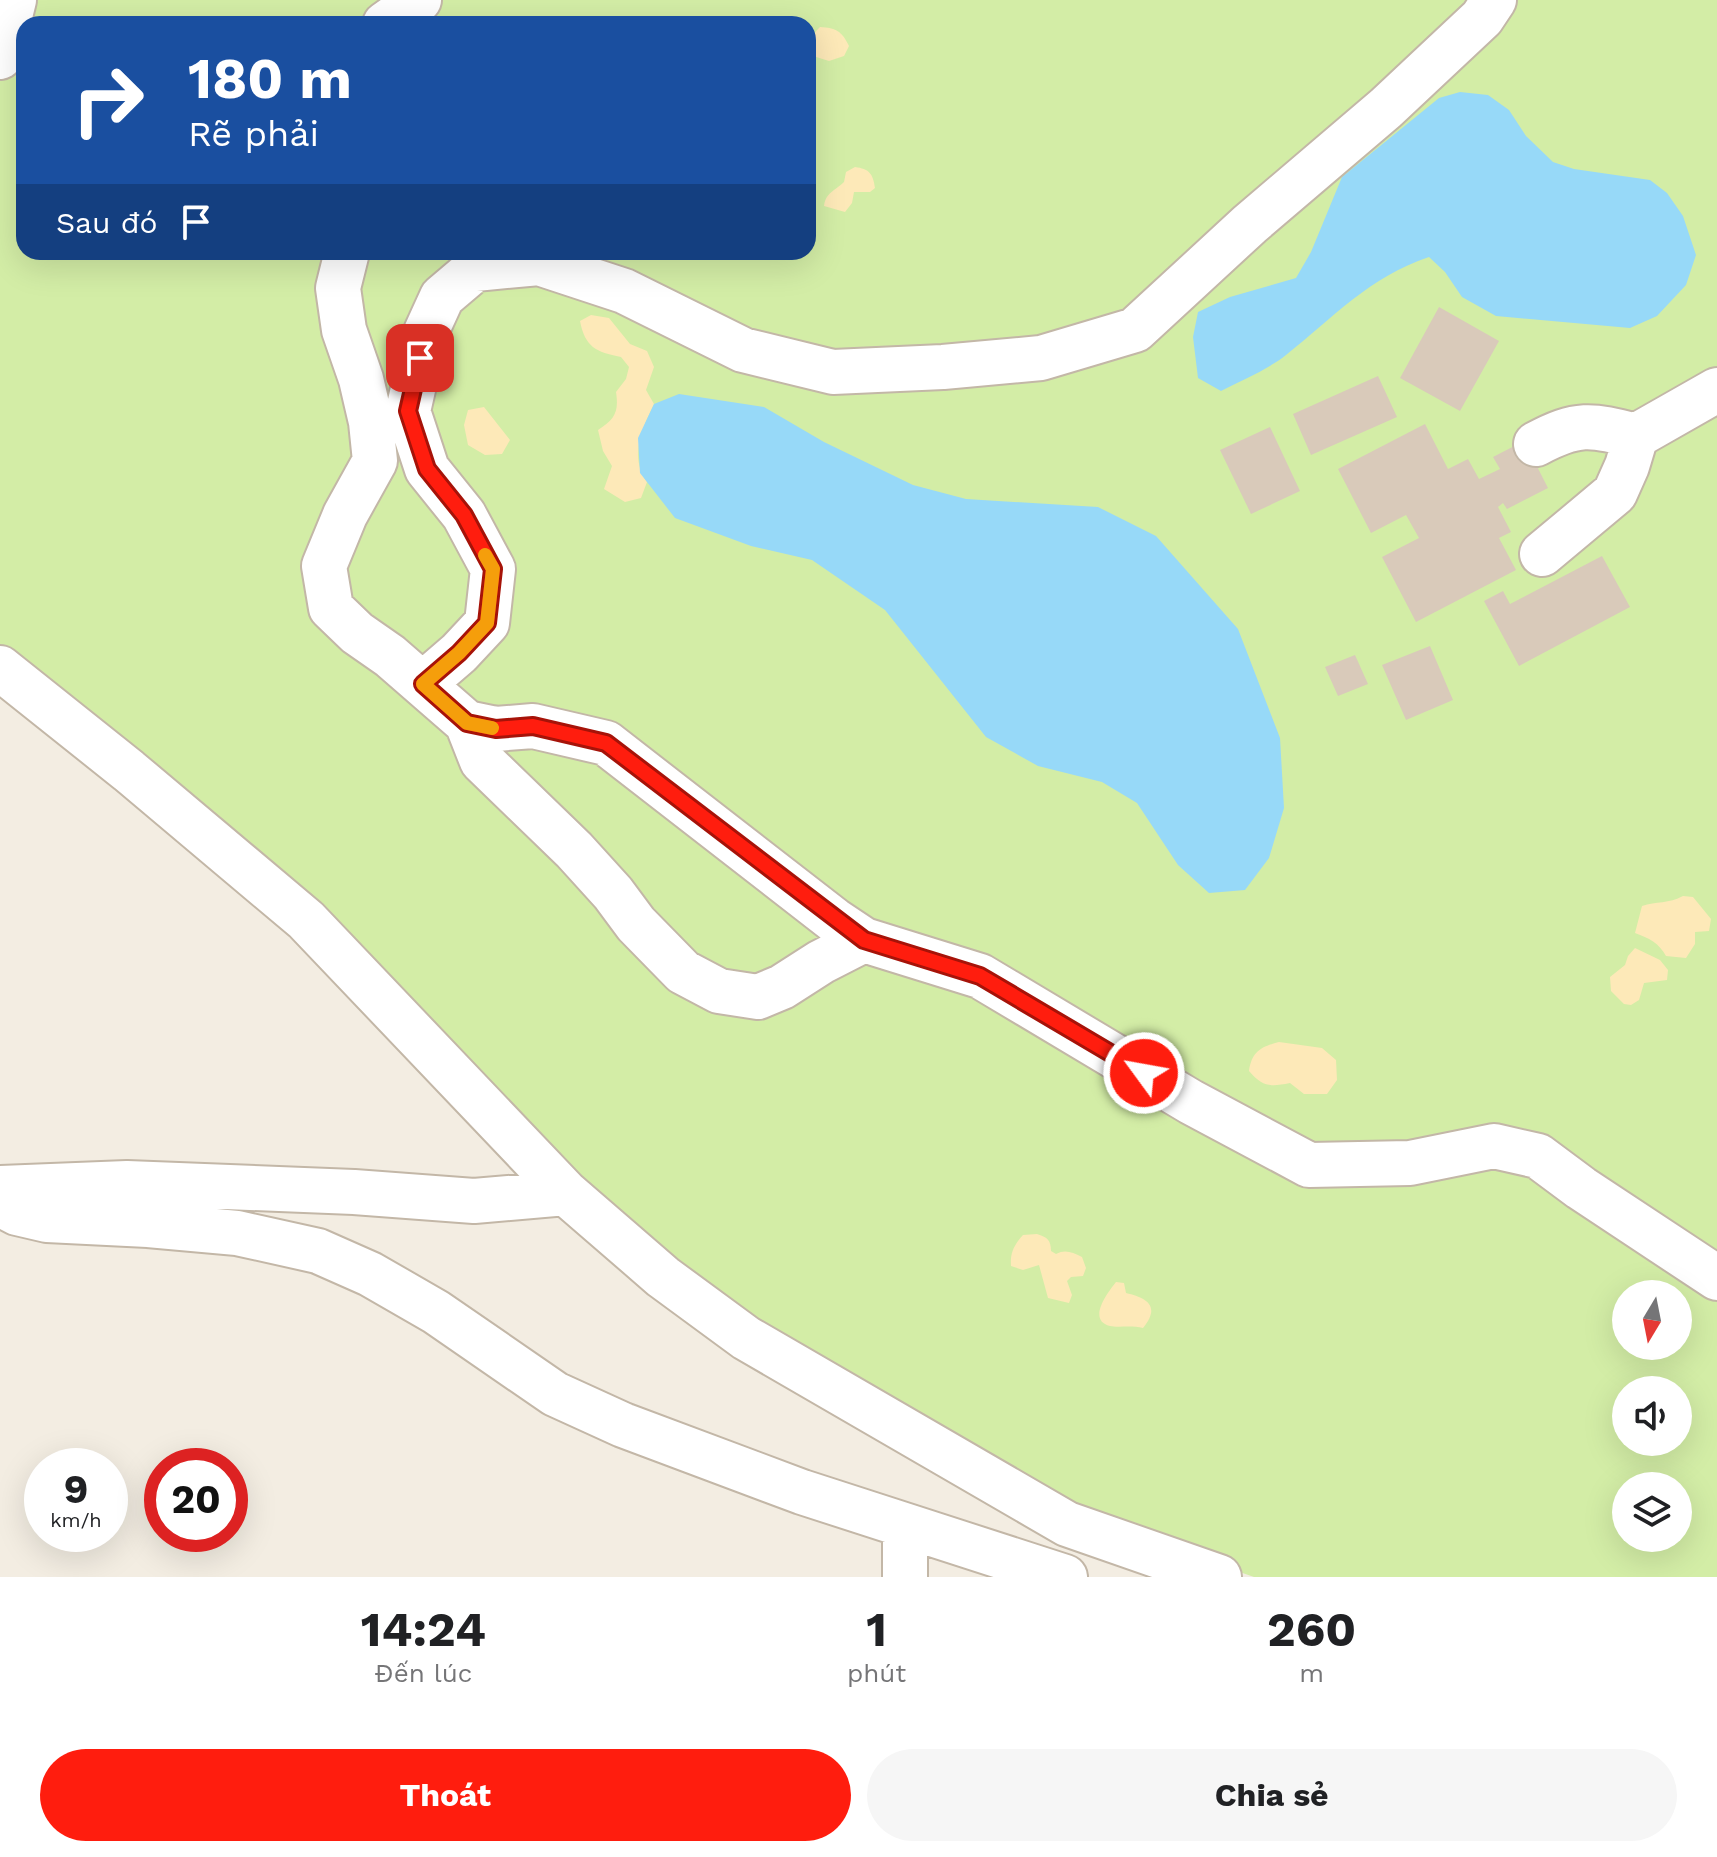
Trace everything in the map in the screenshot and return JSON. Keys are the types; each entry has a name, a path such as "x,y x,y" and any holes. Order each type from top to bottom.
{"street":[{"path":"0,57 14,0"},
{"path":"396,16 419,0"},
{"path":"423,684 487,623 493,569 464,515 427,469 408,411 426,332 442,297 475,269 539,263 624,291 743,350 833,372 1041,358 1135,330 1250,224 1386,108 1482,18 1494,0"},
{"path":"345,260 338,288 344,330 361,379 371,422 375,461 345,515 324,566 331,608 467,723 482,761 574,850 636,924 683,972 719,991 758,997 782,987 864,940"},
{"path":"1542,554 1615,493 1636,436 1717,390"},
{"path":"1536,444 1580,425 1608,428 1636,436"},
{"path":"0,668 129,771 306,920 566,1193 663,1277 746,1338 1067,1524 1219,1577"},
{"path":"467,723 496,729 533,726 606,743 864,940 980,976 1191,1102 1309,1165 1410,1163 1494,1146 1538,1156 1717,1278"},
{"path":"0,1188 127,1183 354,1192 474,1201 566,1193"},
{"path":"0,1204 17,1213 47,1220 237,1233 318,1251 370,1274 436,1312 555,1394 623,1425 905,1528 1065,1577"},
{"path":"905,1528 905,1577"}],"green space":[{"path":"0,0 1717,0 1717,1577 1254,1577 1073,1514 669,1267 0,653"}],"sand":[{"path":"820,27 834,29 841,34 849,46 844,56 829,61 816,57 816,32"},
{"path":"855,167 870,173 875,188 870,192 854,192 852,203 845,212 824,206 829,195 844,182 846,172"},
{"path":"591,315 609,318 630,344 647,351 654,367 646,390 654,404 642,433 638,453 647,482 641,498 625,502 604,489 612,466 603,451 598,430 614,414 616,392 626,379 629,367 621,357 593,347 585,337 580,321"},
{"path":"484,407 510,440 502,454 485,455 468,445 464,425 468,410"},
{"path":"1683,896 1693,897 1711,919 1709,931 1695,932 1695,944 1686,958 1666,956 1653,942 1635,933 1642,906"},
{"path":"1635,948 1660,960 1668,970 1667,980 1644,983 1639,1000 1631,1005 1624,1004 1611,991 1610,977 1625,965"},
{"path":"1279,1042 1322,1048 1336,1060 1337,1080 1327,1094 1304,1094 1290,1083 1267,1084 1249,1071 1258,1051"},
{"path":"1037,1234 1048,1240 1051,1251 1056,1254 1069,1252 1082,1257 1086,1268 1083,1276 1071,1277 1067,1281 1072,1295 1069,1303 1048,1298 1039,1265 1023,1270 1011,1266 1012,1253 1023,1235"},
{"path":"1116,1282 1124,1283 1126,1293 1140,1297 1149,1304 1151,1314 1143,1328 1110,1326 1100,1318 1101,1305"}],"water":[{"path":"1460,92 1488,95 1509,110 1526,136 1553,162 1574,169 1650,180 1667,193 1683,216 1696,255 1686,285 1657,316 1630,328 1496,316 1462,297 1445,272 1429,257 1388,275 1370,287 1286,355 1254,374 1221,391 1198,378 1193,337 1198,312 1230,297 1296,278 1311,252 1342,177 1439,98"},
{"path":"679,394 764,407 824,442 913,485 966,499 1098,507 1156,536 1238,629 1280,738 1284,808 1269,858 1245,890 1209,893 1178,865 1137,803 1102,782 1038,766 986,737 885,610 812,560 751,546 675,518 640,473 638,438 654,404"}],"building":[{"path":"1439,307 1499,341 1460,411 1400,378"},
{"path":"1378,376 1397,417 1311,455 1293,414"},
{"path":"1425,424 1448,469 1468,459 1479,479 1500,469 1493,457 1524,441 1548,488 1507,509 1503,503 1498,507 1511,532 1499,538 1516,570 1416,622 1382,557 1419,538 1406,515 1371,533 1338,469"},
{"path":"1270,427 1300,491 1251,514 1220,450"},
{"path":"1602,556 1630,607 1519,666 1484,601 1503,591 1510,604"},
{"path":"1430,646 1453,700 1406,720 1382,665"},
{"path":"1355,655 1368,684 1338,696 1325,667"}],"slow traffic":[{"path":"485,555 493,569 487,623 423,684 467,723 492,728"}],"route":[{"path":"420,358 408,411 427,469 464,515 493,569 487,623 423,684 467,723 496,729 533,726 606,743 864,940 980,976 1144,1073"}]}
